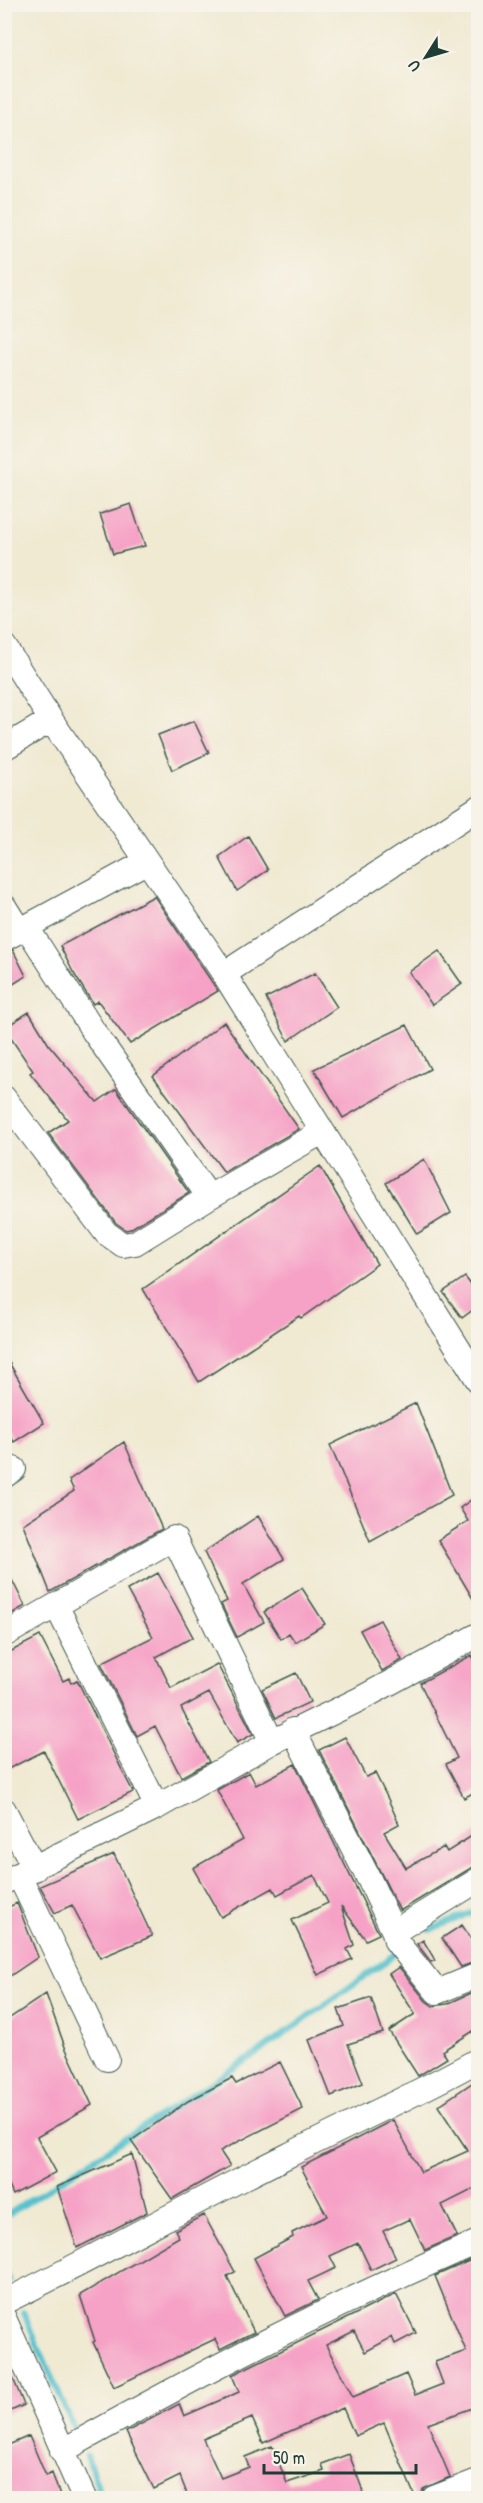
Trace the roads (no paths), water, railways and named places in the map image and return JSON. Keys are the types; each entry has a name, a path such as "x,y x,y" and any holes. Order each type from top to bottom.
{"street":[{"path":"4,646 146,862 224,974 478,1380"},
{"path":"4,748 51,720"},
{"path":"224,974 478,807"},
{"path":"16,932 146,862"},
{"path":"4,906 16,932 94,1032 208,1197"},
{"path":"4,1098 106,1233 123,1245 135,1243 208,1197 322,1132"},
{"path":"4,1635 57,1607 174,1538 272,1742"},
{"path":"57,1607 157,1807"},
{"path":"19,1875 157,1807 293,1730 475,1644"},
{"path":"293,1730 394,1932 396,1941 437,1992 478,1975"},
{"path":"4,1810 19,1875 107,2059"},
{"path":"394,1932 478,1880"},
{"path":"4,2302 286,2156 397,2103 478,2060"},
{"path":"62,2451 178,2386 304,2321 389,2280 478,2242"},
{"path":"4,2318 84,2499"},
{"path":"434,2499 478,2481"}],"waterway":[{"path":"430,1930 478,1910"},
{"path":"4,2217 262,2050 397,1953"},
{"path":"4,2271 9,2281"},
{"path":"23,2312 73,2426"},
{"path":"87,2456 102,2498"}]}
